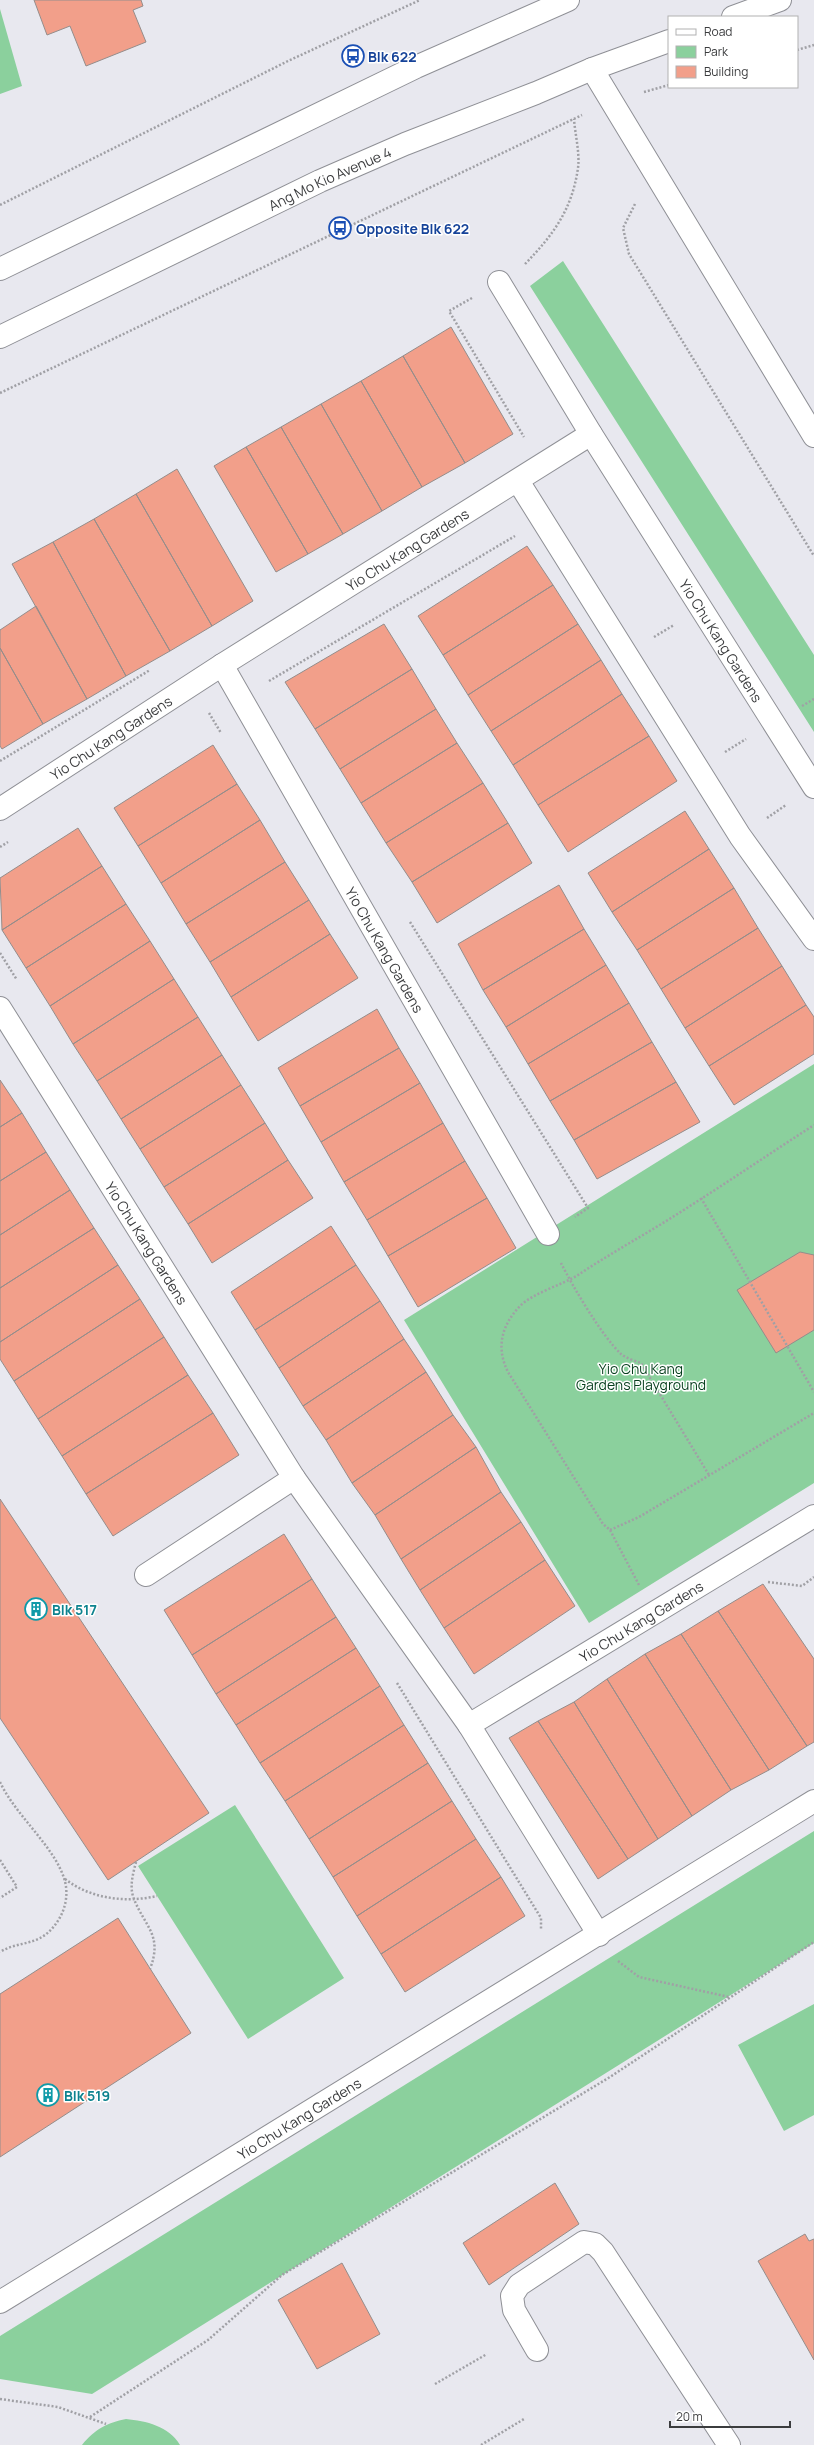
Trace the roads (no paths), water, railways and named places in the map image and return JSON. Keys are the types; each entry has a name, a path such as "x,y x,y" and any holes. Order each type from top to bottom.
{"street":[{"path":"0,269 416,67 568,0"},
{"path":"737,16 780,0"},
{"name":"Ang Mo Kio Avenue 4","path":"0,337 320,181 405,144 536,94 592,69 668,41"},
{"path":"592,69 814,436"},
{"name":"Yio Chu Kang Gardens","path":"499,282 591,434 814,787"},
{"name":"Yio Chu Kang Gardens","path":"0,809 222,665 591,434"},
{"path":"518,481 740,836 814,939"},
{"name":"Yio Chu Kang Gardens","path":"222,665 548,1234"},
{"name":"Yio Chu Kang Gardens","path":"0,1008 294,1478 469,1725 598,1935"},
{"path":"146,1575 294,1478"},
{"name":"Yio Chu Kang Gardens","path":"469,1725 814,1516"},
{"name":"Yio Chu Kang Gardens","path":"0,2302 814,1801"},
{"path":"537,2350 514,2310 512,2296 519,2285 584,2242 595,2244 603,2252 646,2315 729,2445"}],"place":[{"name":"Blk 622","path":"353,56"},
{"name":"Opposite Blk 622","path":"340,228"},
{"name":"Blk 517","path":"36,1609"},
{"name":"Blk 519","path":"48,2095"}],"park label":[{"name":"Yio Chu Kang Gardens Playground","path":"641,1376"}]}
